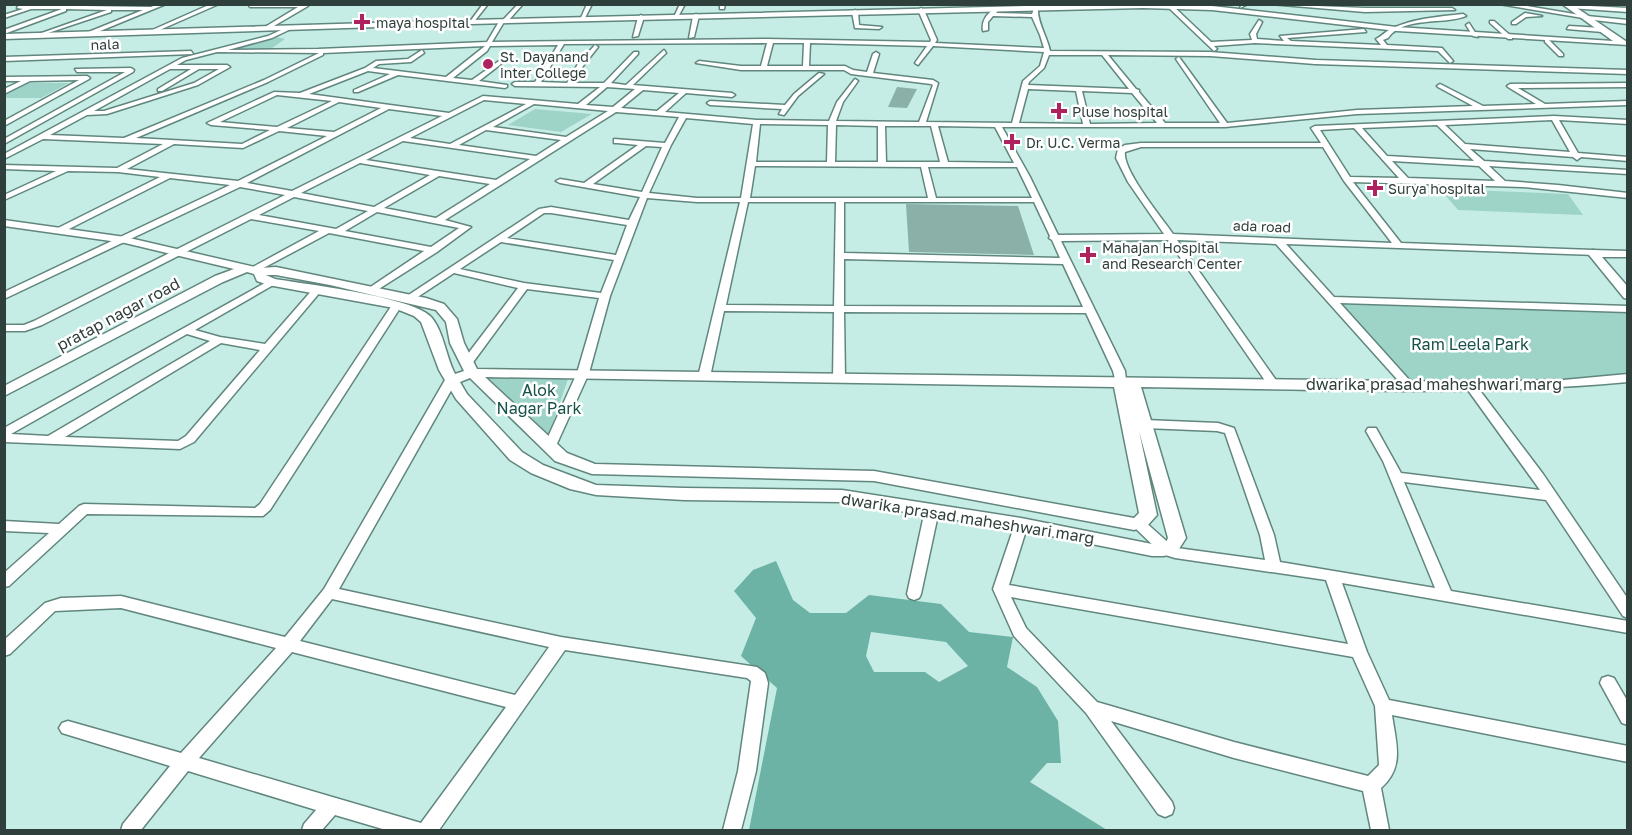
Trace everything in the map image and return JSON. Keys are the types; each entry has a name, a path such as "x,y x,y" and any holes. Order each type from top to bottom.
{"main road":[{"path":"4,35 38,36 876,11 991,9 1036,12 1051,6 1170,6 1212,8 1476,36 1626,45"},
{"path":"1567,6 1626,45"}],"street":[{"path":"4,35 80,4"},
{"path":"38,36 128,4"},
{"path":"88,34 164,4"},
{"path":"153,32 217,4"},
{"path":"471,22 486,4"},
{"path":"447,79 480,55 503,21 521,4"},
{"path":"582,19 590,4"},
{"path":"676,16 683,4"},
{"path":"1272,4 1320,8 1452,10"},
{"path":"1402,4 1415,10"},
{"path":"1440,4 1463,16 1471,24 1476,36"},
{"path":"1501,4 1628,22"},
{"path":"1525,4 1559,13"},
{"path":"250,5 306,5"},
{"path":"267,28 306,5"},
{"path":"1170,6 1211,44 1217,53"},
{"path":"1567,6 1628,10"},
{"path":"19,7 153,9"},
{"path":"4,17 32,7"},
{"path":"1310,19 1320,8"},
{"path":"985,30 985,22 991,9"},
{"path":"921,10 933,43"},
{"path":"876,11 881,34"},
{"path":"855,12 857,27 879,27"},
{"path":"1015,125 1026,81 1038,75 1048,51 1047,40 1036,12"},
{"path":"1514,23 1525,15 1557,16 1559,13"},
{"path":"692,37 696,16"},
{"path":"1386,47 1379,39 1397,29 1420,20 1463,16"},
{"path":"635,36 641,17"},
{"path":"1255,41 1253,34 1259,22"},
{"path":"1492,22 1510,38"},
{"path":"4,157 185,58 270,37 292,27"},
{"path":"1569,27 1602,30"},
{"path":"1313,60 1282,37 1364,31"},
{"path":"1436,40 1450,61"},
{"path":"1211,44 1255,41 1440,49"},
{"path":"1547,41 1561,55"},
{"path":"211,52 770,42 933,43 1048,51 1217,53 1313,60 1628,72"},
{"path":"764,69 770,42"},
{"path":"806,68 807,42"},
{"path":"918,63 933,43"},
{"path":"537,84 561,45"},
{"path":"569,84 580,65 595,47"},
{"path":"125,140 246,89 328,51"},
{"name":"nala","path":"4,59 211,52"},
{"path":"301,96 368,69 378,62 409,61 422,52"},
{"path":"369,53 440,52"},
{"path":"627,87 664,52"},
{"path":"579,107 606,85 636,53"},
{"path":"1103,53 1137,91 1163,126"},
{"path":"870,74 876,54"},
{"path":"1179,59 1225,124"},
{"path":"473,82 499,63"},
{"path":"699,63 764,69 845,68 851,72 935,83 922,124"},
{"path":"87,113 105,113 196,84 227,67 169,67"},
{"path":"143,100 198,68"},
{"path":"368,69 505,86"},
{"path":"4,71 132,70 4,142"},
{"path":"356,91 398,72"},
{"path":"776,122 796,95 821,74"},
{"path":"515,84 524,77"},
{"path":"4,79 87,78 4,124"},
{"path":"4,92 29,79"},
{"path":"831,165 830,124 844,95 855,81"},
{"path":"4,328 26,327 38,323 182,252 505,86 515,84 606,85 732,95"},
{"path":"542,90 552,84"},
{"path":"1544,106 1510,86 1628,85"},
{"path":"1440,86 1481,108"},
{"path":"1024,87 1137,91"},
{"path":"437,221 614,110 641,88"},
{"path":"246,89 451,114"},
{"path":"1079,90 1088,126"},
{"path":"658,114 685,91"},
{"path":"276,93 211,123 335,134"},
{"path":"483,98 522,102 532,99 579,107 757,122 1088,126 1225,124 1357,112 1628,103"},
{"path":"451,146 486,128 532,99"},
{"path":"44,136 243,146 338,100"},
{"path":"710,103 787,108"},
{"path":"4,296 239,184 387,107"},
{"path":"549,448 584,373 605,296 621,258 632,223 667,145 683,117"},
{"path":"1399,246 1347,179 1315,128 1554,118 1628,122"},
{"path":"1554,118 1584,170"},
{"path":"704,377 752,164 757,122"},
{"path":"1438,122 1502,183"},
{"path":"881,124 882,165"},
{"path":"934,124 945,165"},
{"path":"997,125 1126,381 1145,424 1177,538 1174,547 1167,550"},
{"path":"1125,126 1136,146"},
{"path":"1356,126 1406,181"},
{"path":"486,128 567,139"},
{"path":"402,140 536,158"},
{"path":"617,141 667,145"},
{"path":"118,170 173,142"},
{"path":"586,185 645,143"},
{"path":"1272,383 1132,182 1120,158 1121,151 1136,146 1325,145"},
{"path":"1465,146 1628,159"},
{"path":"1385,158 1628,172"},
{"path":"359,161 497,183"},
{"path":"752,164 1019,165"},
{"path":"924,165 933,201"},
{"path":"4,167 69,167 171,174 295,194 467,227 371,290"},
{"path":"4,198 69,167"},
{"path":"1558,168 1587,189"},
{"path":"61,230 171,174"},
{"path":"4,435 188,331 258,273 437,174"},
{"path":"1347,179 1502,183 1587,189 1628,196"},
{"path":"560,181 697,200 1036,200"},
{"path":"838,379 840,201"},
{"path":"4,582 81,511 88,508 258,513 265,507 403,301 546,210 632,223"},
{"path":"251,216 434,250"},
{"path":"4,223 125,240 182,252 258,273"},
{"name":"ada road","path":"1053,238 1171,237 1628,254"},
{"path":"499,239 621,258"},
{"path":"1279,242 1408,385"},
{"path":"1593,253 1628,296"},
{"path":"840,256 1065,261"},
{"path":"454,270 524,286 605,296"},
{"name":"dwarika prasad maheshwari marg","path":"258,273 276,272 371,290 403,301 425,317 451,380 461,396 516,456 537,469 576,485 596,490 842,496 1021,524 1152,550 1167,550"},
{"name":"pratap nagar road","path":"4,392 219,279 258,273"},
{"name":"dwarika prasad maheshwari marg","path":"258,273 316,291 428,303 444,310 452,322 457,343 470,368 549,448 567,461 607,471 874,476 1127,523 1138,523"},
{"path":"4,403 229,282 234,275"},
{"path":"470,368 524,286"},
{"path":"4,435 50,440 180,445 190,439 316,291"},
{"path":"1332,300 1628,309"},
{"path":"721,308 1089,310"},
{"path":"188,331 219,340 267,348"},
{"path":"50,440 219,340"},
{"name":"dwarika prasad maheshwari marg","path":"451,380 470,368 704,377 1470,386 1563,384 1628,378"},
{"path":"130,831 183,764 288,645 329,593 451,380"},
{"path":"1126,381 1147,503 1148,515 1138,523 1167,550 1274,566 1628,627"},
{"path":"1470,386 1551,496 1628,612"},
{"path":"1145,424 1218,427 1232,433 1267,535 1274,566"},
{"path":"1372,431 1396,477 1446,597"},
{"path":"1396,477 1551,496"},
{"path":"914,594 932,510"},
{"path":"1021,524 1000,589 1020,632 1092,708 1165,808"},
{"path":"4,526 62,529"},
{"path":"1332,576 1359,652 1383,706 1388,767 1371,785"},
{"path":"1000,589 1359,652"},
{"path":"329,593 561,643 751,672 759,678 747,771 732,831"},
{"path":"4,650 50,607 61,603 121,602 519,703"},
{"path":"428,831 561,643"},
{"path":"1608,683 1628,718"},
{"path":"1383,706 1628,754"},
{"path":"1092,708 1223,747 1371,785"},
{"path":"68,728 415,831"},
{"path":"1371,785 1380,831"},
{"path":"311,831 330,807"}],"green space":[{"path":"276,37 285,39 268,51 226,50"},
{"path":"26,83 69,83 41,98 5,98 5,94"},
{"path":"535,109 592,114 561,132 508,125"},
{"path":"1440,189 1568,194 1583,215 1458,210"},
{"name":"Ram Leela Park","path":"1341,304 1627,312 1627,377 1562,383 1409,380"},
{"name":"Alok Nagar Park","path":"482,376 568,379 548,437"}],"shaded area":[{"path":"776,561 793,600 810,613 846,613 869,595 941,604 969,632 1013,637 1007,667 1037,687 1058,721 1061,763 1047,763 1030,782 1107,830 749,830 777,688 741,656 756,618 734,591 753,570","holes":["871,632 946,642 968,666 939,682 925,672 874,672 866,656"]}],"building":[{"path":"897,87 917,89 907,108 888,107"},
{"path":"906,204 1018,206 1034,255 909,252"}],"place":[{"name":"maya hospital","path":"362,22"},
{"name":"St. Dayanand inter College","path":"488,64"},
{"name":"Pluse hospital","path":"1059,111"},
{"name":"Dr. U.C. Verma","path":"1012,142"},
{"name":"Surya hospital","path":"1375,188"},
{"name":"Mahajan Hospital and Research Center","path":"1088,255"}]}
